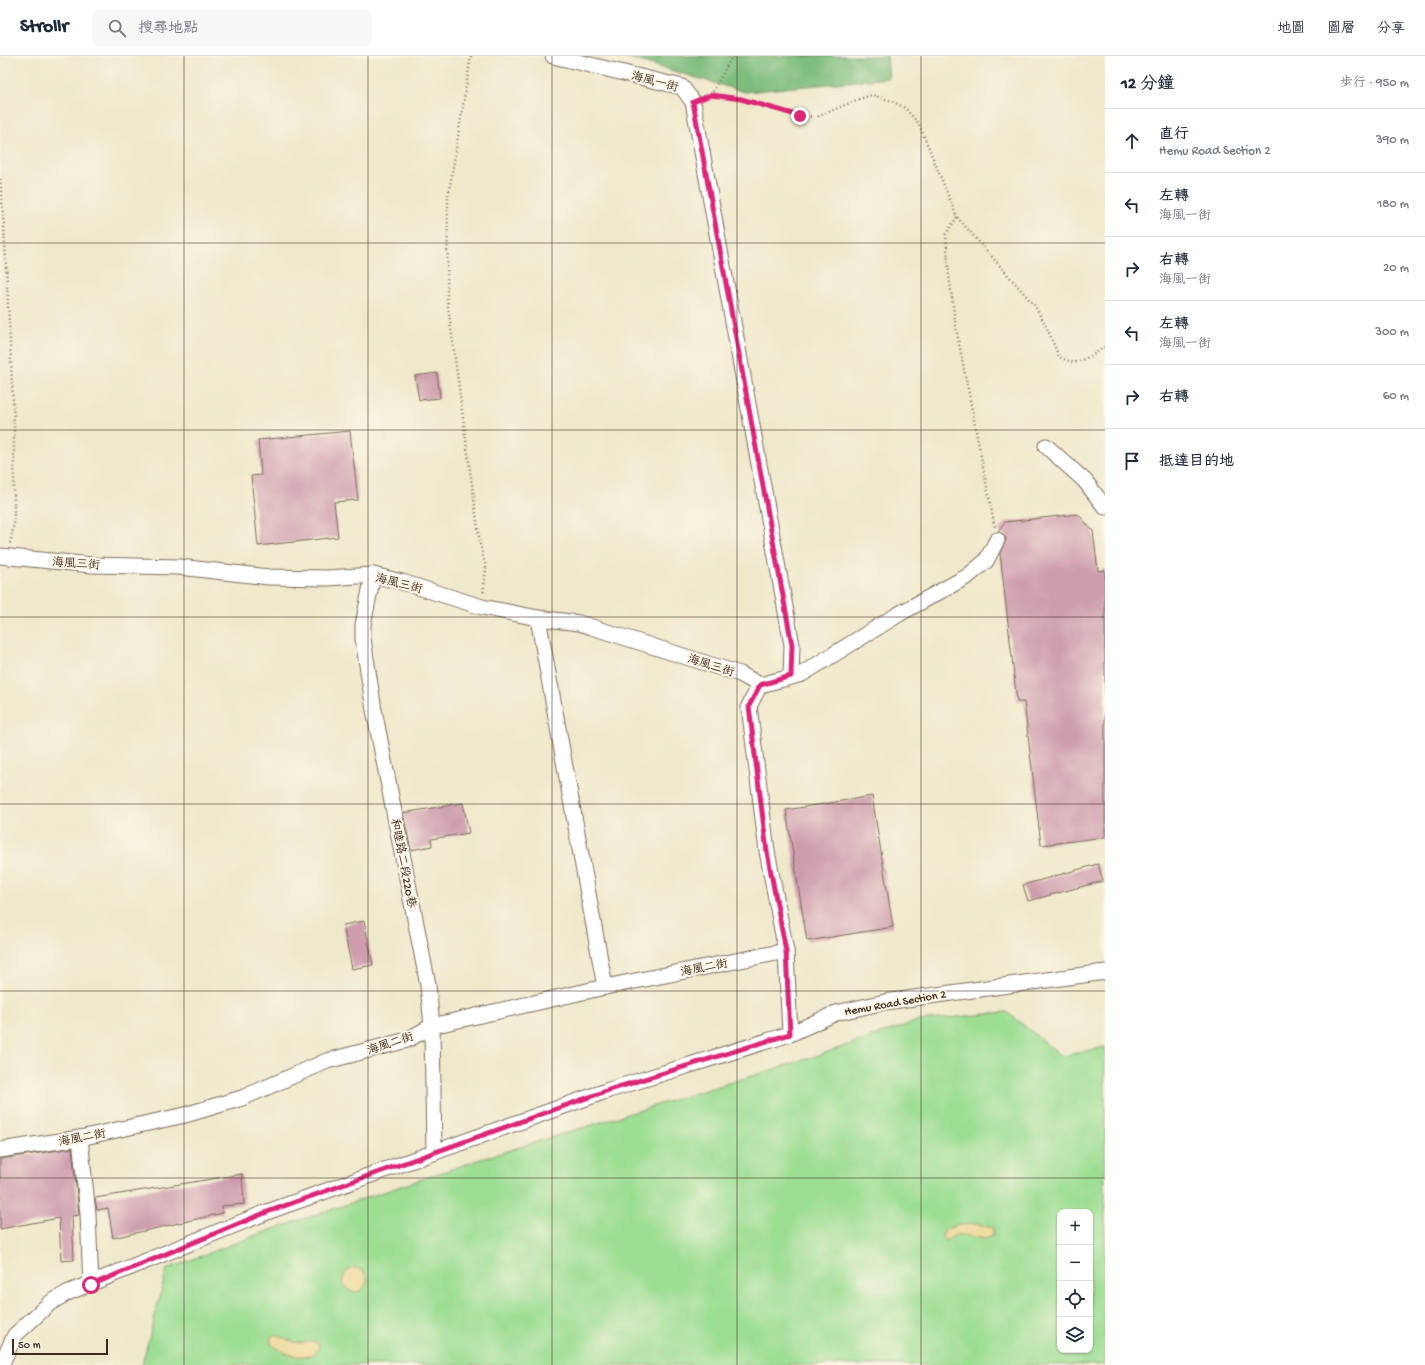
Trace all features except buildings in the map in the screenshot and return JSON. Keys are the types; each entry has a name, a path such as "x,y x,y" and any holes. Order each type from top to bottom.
{"street":[{"name":"海風一街","path":"553,56 682,87 693,102 792,645 791,676"},
{"path":"1046,446 1085,481 1105,507"},
{"path":"790,1034 786,951 767,852 749,706 760,685 802,674 899,614 968,576 986,561 997,540"},
{"name":"海風三街","path":"4,556 92,565 178,567 269,577 327,578 372,575 402,582 482,607 538,618 579,623 740,674 760,685"},
{"name":"和睦路二段220巷","path":"372,575 363,625 363,639 374,710 428,985 432,1026 434,1153"},
{"path":"538,618 605,987"},
{"name":"海風二街","path":"0,1150 80,1138 184,1115 242,1098 327,1062 407,1040 432,1026 605,987 786,951"},
{"name":"Hemu Road Section 2","path":"1,1365 15,1335 50,1303 68,1293 91,1285 267,1212 609,1090 790,1034 836,1013 885,1002 1105,972"},
{"path":"80,1138 88,1214 91,1285"}],"path":[{"path":"471,56 448,198 447,299 480,544 486,568 482,607"},
{"path":"711,95 730,60 734,56"},
{"path":"693,102 711,95 741,99 800,116 817,117 872,95 892,101 905,108 919,124 957,217 1035,306 1048,330 1059,357 1074,363 1091,356 1105,347"},
{"path":"0,179 4,224 14,422 14,523 4,556"},
{"path":"957,217 946,234 949,276 956,328 997,540"}],"green space":[{"path":"622,56 887,56 889,78 745,92"},
{"path":"1007,1012 1062,1056 1105,1047 1105,1365 142,1365 167,1269 265,1232 481,1159 810,1058 918,1021"}],"sand":[{"path":"977,1224 993,1228 993,1236 985,1239 958,1234 945,1241 942,1236 945,1230 957,1225"},
{"path":"355,1268 364,1271 367,1280 364,1289 355,1292 346,1289 343,1280 346,1271"},
{"path":"276,1334 295,1342 316,1342 318,1343 319,1348 313,1355 291,1355 271,1344 271,1337"}],"route":[{"path":"91,1285 267,1212 609,1090 790,1034 786,951 767,852 749,706 760,685 791,676 792,645 693,102 711,95 741,99 800,116"}]}
